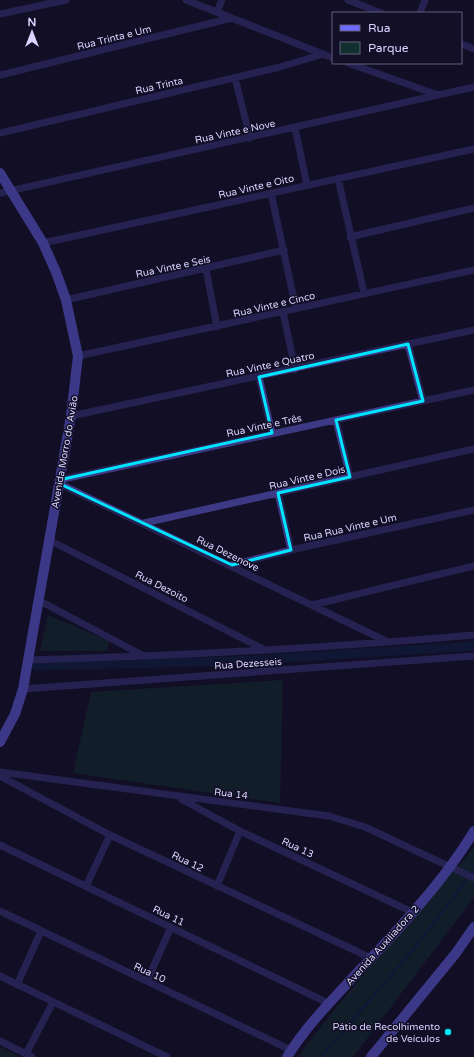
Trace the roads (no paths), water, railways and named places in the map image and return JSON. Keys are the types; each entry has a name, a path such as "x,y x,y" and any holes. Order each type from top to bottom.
{"street":[{"path":"0,14 66,0"},
{"path":"186,0 332,58"},
{"path":"217,12 222,0"},
{"path":"348,0 378,12"},
{"path":"420,12 425,0"},
{"name":"Rua Trinta e Um","path":"0,75 232,18"},
{"path":"462,44 474,49"},
{"name":"Rua Trinta","path":"0,133 235,78 323,54"},
{"path":"351,64 439,96"},
{"path":"235,78 250,138"},
{"name":"Rua Vinte e Nove","path":"0,193 474,87"},
{"path":"295,128 307,185"},
{"name":"Rua Vinte e Oito","path":"43,243 474,149"},
{"name":"Avenida Morro do Avião","path":"0,172 43,243 56,272 66,300 78,356 71,416 23,690 14,714 0,742"},
{"path":"338,178 350,237 364,293"},
{"path":"271,193 296,309"},
{"path":"350,237 474,208"},
{"name":"Rua Vinte e Seis","path":"66,300 284,250"},
{"path":"206,269 217,327"},
{"name":"Rua Vinte e Cinco","path":"78,356 474,270"},
{"path":"282,312 295,368"},
{"name":"Rua Vinte e Quatro","path":"71,416 474,330"},
{"path":"408,344 423,400"},
{"path":"259,377 272,433"},
{"name":"Rua Vinte e Três","path":"59,481 272,433 474,390"},
{"path":"336,420 350,477"},
{"name":"Rua Vinte e Dois","path":"144,523 474,449"},
{"name":"Rua Dezenove","path":"59,481 312,604 388,643"},
{"path":"278,493 291,550"},
{"name":"Rua Rua Vinte e Um","path":"232,565 291,550 474,510"},
{"name":"Rua Dezoito","path":"49,540 265,650"},
{"path":"312,604 474,566"},
{"path":"38,600 145,657"},
{"name":"Rua Dezesseis","path":"28,660 145,657 388,643 474,635"},
{"name":"Rua Dezesseis","path":"23,690 474,656"},
{"name":"Rua 14","path":"0,772 281,809 346,820 380,833 474,878"},
{"name":"Rua 12","path":"0,776 110,834 371,958"},
{"name":"Rua 13","path":"177,796 240,831 412,912"},
{"path":"217,886 240,831"},
{"name":"Avenida Auxiliadora 2","path":"289,1054 328,1003 412,912 450,866 474,831"},
{"path":"86,886 110,834"},
{"name":"Rua 11","path":"0,845 328,1003"},
{"name":"Rua 10","path":"0,911 147,981 289,1054"},
{"path":"371,1057 456,953 474,927"},
{"path":"147,981 171,928"},
{"path":"17,985 41,931"},
{"path":"0,976 167,1057"},
{"path":"0,1041 29,1055 53,1002"}],"waterway":[{"path":"36,666 237,661 474,646"},
{"path":"321,1057 417,945 474,870"}],"place":[{"name":"Pátio de Recolhimento de Veículos","path":"448,1032"}]}
